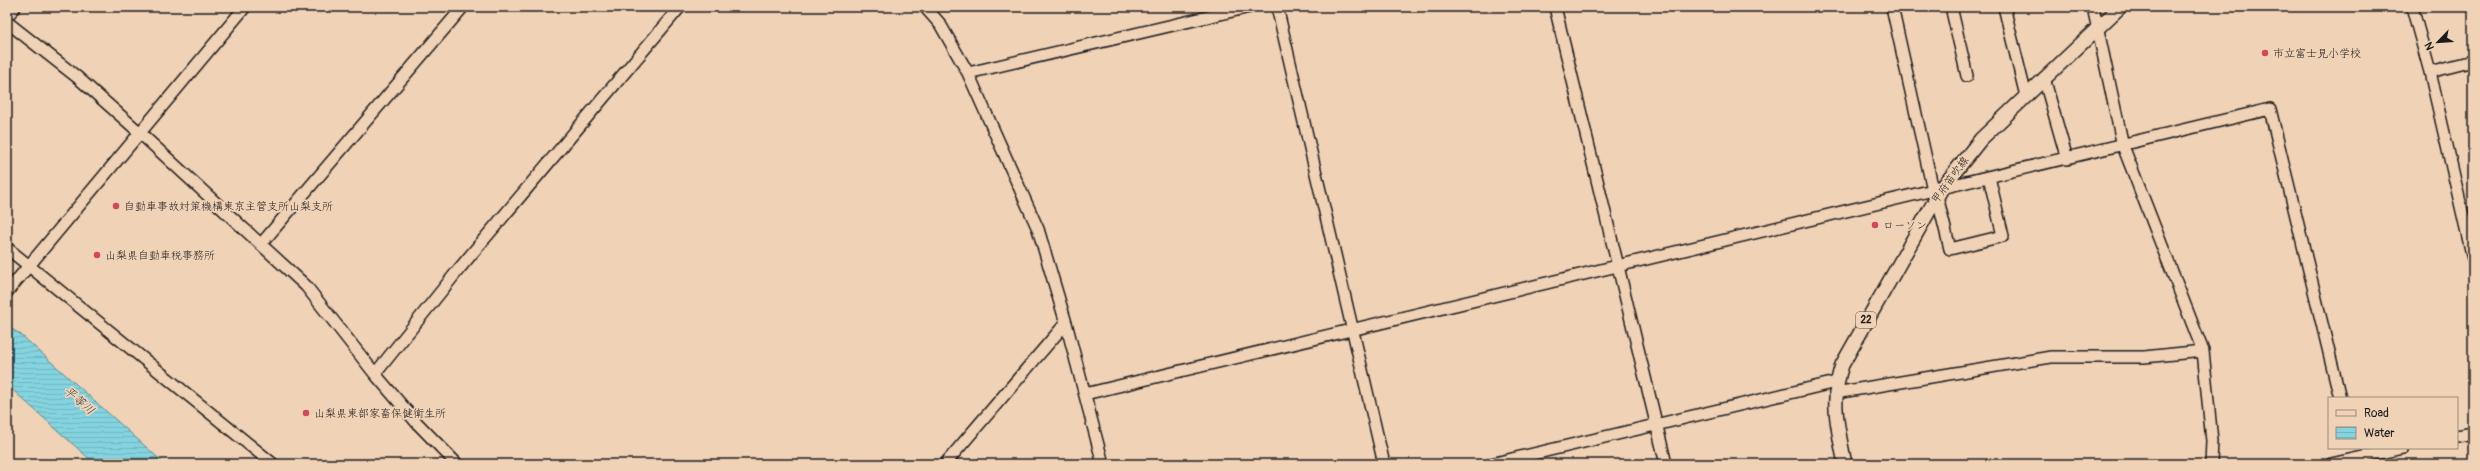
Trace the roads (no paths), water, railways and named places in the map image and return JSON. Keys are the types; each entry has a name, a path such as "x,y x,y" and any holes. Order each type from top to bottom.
{"main road":[{"name":"甲府笛吹線","path":"1845,464 1837,423 1835,388 1855,340 1938,191 1981,139 2098,26 2120,7"}],"street":[{"path":"7,16 15,7"},
{"path":"7,292 139,132 245,7"},
{"path":"262,243 463,7"},
{"path":"375,374 459,269 680,7"},
{"path":"925,7 940,24 968,73 1038,229 1066,323 1103,464"},
{"path":"968,73 1250,7"},
{"path":"1277,7 1384,464"},
{"path":"1555,7 1658,424 1666,464"},
{"path":"1892,7 1938,191 1950,249 2003,236 1989,177"},
{"path":"2004,7 2026,96"},
{"path":"2093,7 2123,146 2203,351 2212,441 2211,464"},
{"path":"2412,7 2430,72 2473,259"},
{"path":"1952,11 1967,76"},
{"path":"7,22 77,77 262,243 306,286 375,374 417,423 457,464"},
{"path":"2430,72 2473,61"},
{"path":"2044,78 2066,159"},
{"path":"1084,394 1353,328 1938,191 1989,177 2123,146 2270,109 2340,397"},
{"path":"7,248 273,464"},
{"path":"945,464 1066,323"},
{"path":"1491,464 1658,424 1835,388 2051,357 2144,357 2203,351"},
{"path":"2458,436 2473,433"},
{"path":"2331,464 2354,457 2398,449"}],"water":[{"name":"平等川","path":"7,326 20,334 165,464 95,464 7,385"}],"place":[{"name":"市立富士見小学校","path":"2265,53"},
{"name":"自動車事故対策機構東京主管支所山梨支所","path":"116,206"},
{"name":"ローソン","path":"1875,225"},
{"name":"山梨県自動車税事務所","path":"97,255"},
{"name":"山梨県東部家畜保健衛生所","path":"306,413"}]}
